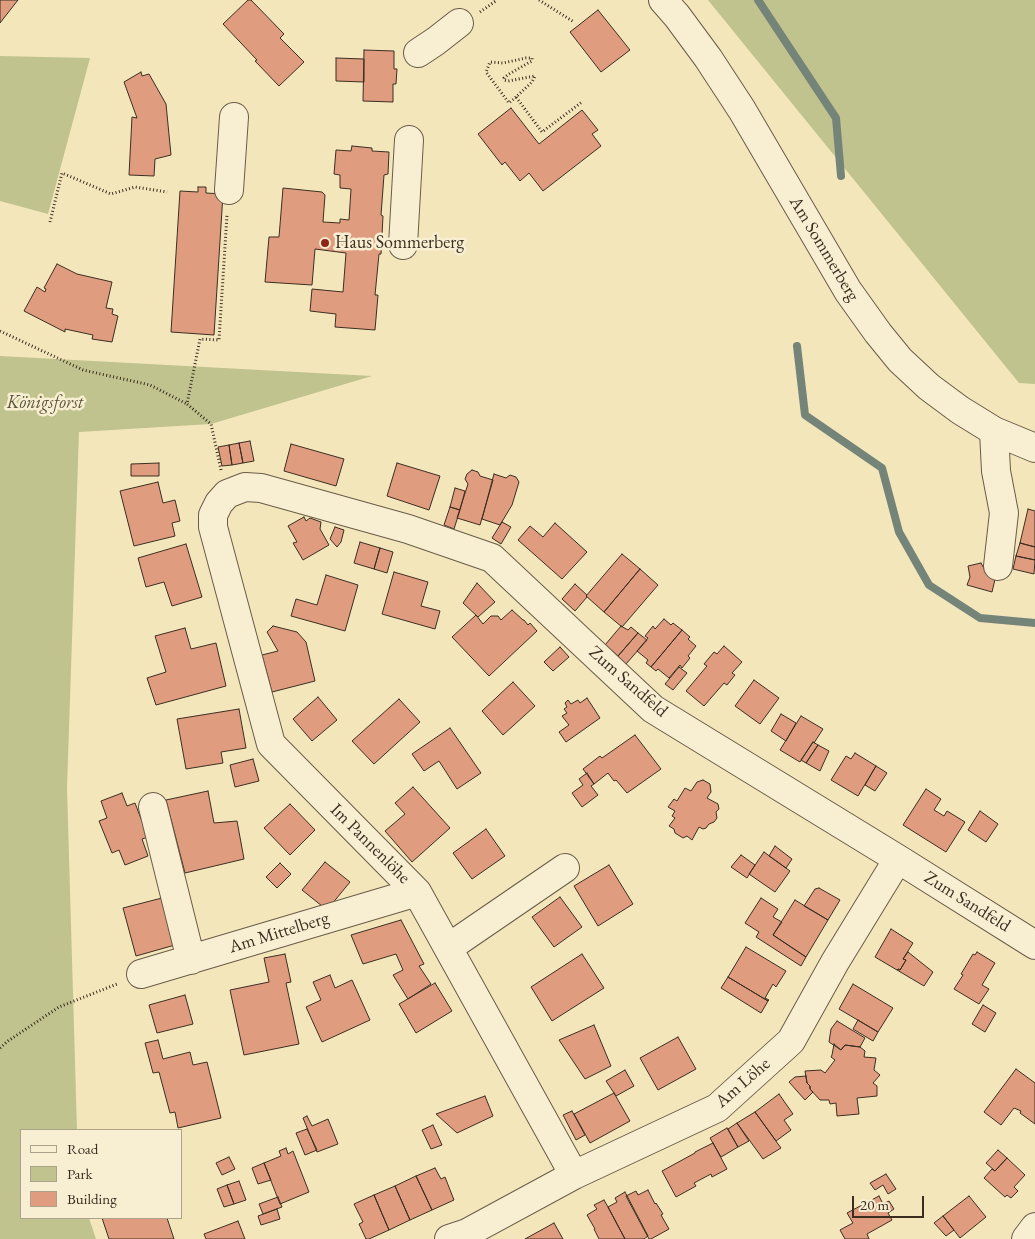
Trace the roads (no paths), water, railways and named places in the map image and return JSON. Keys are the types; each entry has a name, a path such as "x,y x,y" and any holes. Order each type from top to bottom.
{"street":[{"name":"Am Sommerberg","path":"663,0 677,16 723,80 848,291 900,360 929,387 960,410 994,431 1035,448"},
{"path":"418,53 436,42 459,22"},
{"path":"229,190 234,118"},
{"path":"402,245 409,140"},
{"path":"994,431 996,471 1004,513 998,566"},
{"name":"Zum Sandfeld","path":"223,498 245,487 261,488 408,530 492,558 653,709 898,859 1032,935"},
{"name":"Im Pannenlöhe","path":"223,498 213,515 213,527 271,744 417,892 574,1175"},
{"path":"153,807 191,960"},
{"name":"Am Löhe","path":"462,1237 574,1175 717,1108 791,1041 835,962 898,859"},
{"path":"448,948 565,868"},
{"name":"Am Mittelberg","path":"141,974 417,892"},
{"path":"1026,1239 1035,1227"}],"waterway":[{"path":"758,0 836,118 841,176"},
{"path":"797,346 805,415 882,468 899,532 929,585 980,618 1035,623"}],"place":[{"name":"Haus Sommerberg","path":"325,243"}],"park label":[{"name":"Königsforst","path":"45,403"}]}
